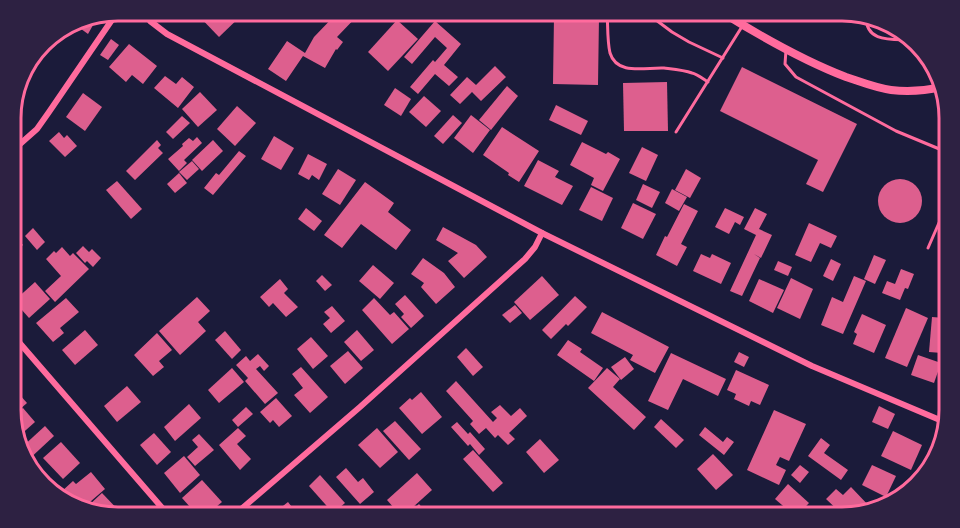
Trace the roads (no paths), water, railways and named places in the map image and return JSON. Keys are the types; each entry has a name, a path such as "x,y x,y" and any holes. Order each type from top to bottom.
{"street":[{"path":"150,21 167,34 542,234 812,366 938,419"},
{"path":"737,21 786,50 832,72 858,81 888,89 925,91 934,89"},
{"path":"21,143 37,129 110,22"},
{"path":"245,507 525,260 535,248 542,234"},
{"path":"21,345 161,507"}],"lane":[{"path":"608,21 610,52 618,64 632,69 665,68 692,73 708,82"},
{"path":"658,21 672,32 723,58"},
{"path":"676,132 745,21"},
{"path":"786,50 785,64 796,77 896,131 939,149"},
{"path":"928,248 939,223"}]}
